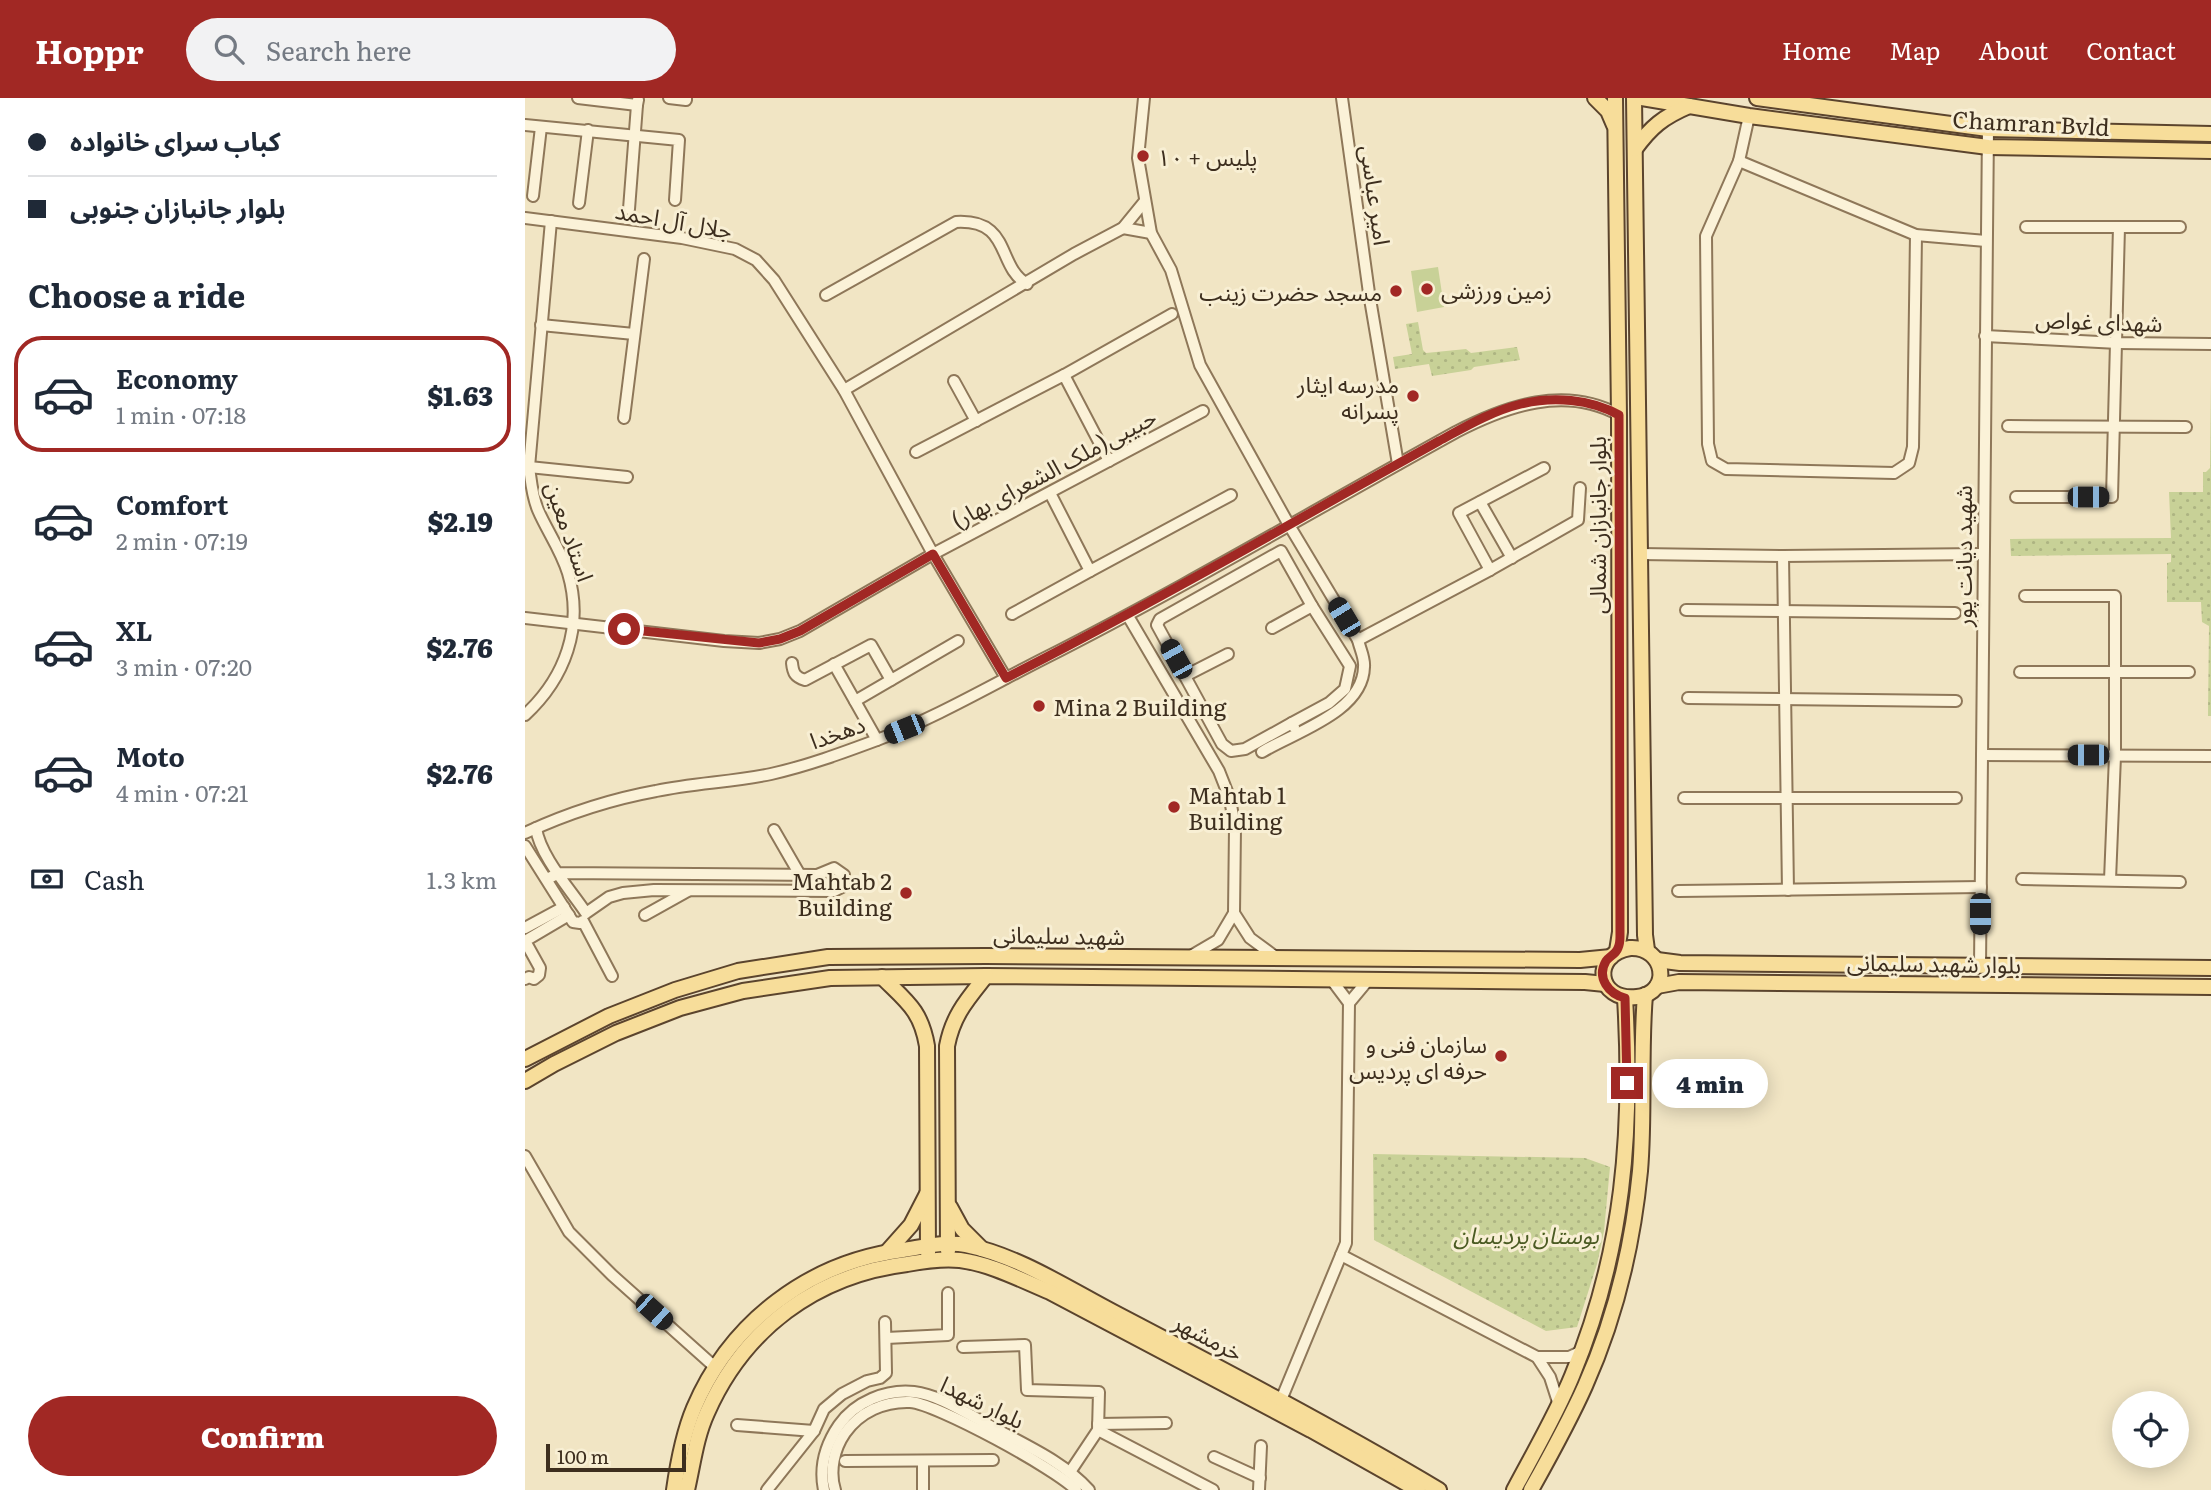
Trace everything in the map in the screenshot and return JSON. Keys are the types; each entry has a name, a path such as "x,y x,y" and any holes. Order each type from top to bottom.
{"main road":[{"path":"1595,98 1608,111 1616,130"},
{"name":"بلوار جانبازان شمالی","path":"1614,954 1620,936 1619,415 1615,98"},
{"name":"بلوار جانبازان شمالی","path":"1634,98 1645,935 1652,955"},
{"name":"Chamran Bvld","path":"1641,98 1749,116 1988,146 2211,151"},
{"path":"1757,98 1988,129 2211,134"},
{"path":"1635,149 1648,131 1663,118 1689,106"},
{"path":"1531,1490 1586,1384 1619,1285 1632,1230 1641,1158 1642,1029 1651,991 1660,977 1652,955 1635,947 1614,954 1606,963 1603,971 1605,984 1617,995 1625,998 1651,991"},
{"name":"شهید سلیمانی","path":"525,1059 609,1016 675,990 738,971 828,957 1580,960 1614,954"},
{"name":"بلوار شهید سلیمانی","path":"1652,955 1680,963 2211,968"},
{"path":"2086,967 2086,986"},
{"path":"948,1260 947,1046 951,1027 960,1009 986,976"},
{"name":"شهید سلیمانی","path":"525,1081 616,1033 680,1008 743,991 830,978 986,976 1605,984"},
{"path":"882,977 915,1010 924,1029 927,1046 928,1254"},
{"name":"بلوار شهید سلیمانی","path":"1651,991 1679,982 2211,987"},
{"path":"1514,1490 1559,1405 1582,1351 1617,1228 1625,1169 1625,998"},
{"path":"887,1252 911,1225 928,1193"},
{"path":"948,1205 962,1228 983,1250"},
{"name":"خرمشهر","path":"687,1490 706,1414 736,1362 761,1333 805,1298 833,1282 928,1254 948,1244 967,1245 1000,1255 1054,1280 1281,1400 1439,1490"},
{"name":"خرمشهر","path":"674,1490 683,1440 694,1409 716,1368 743,1331 768,1307 797,1287 828,1270 887,1252 958,1259 1007,1273 1050,1292 1311,1430 1418,1490"}],"street":[{"path":"578,98 637,101 629,209"},
{"path":"669,98 686,98"},
{"path":"1144,98 1138,158 1151,233 1171,270 1200,365 1289,525 1358,640 1364,668 1358,691 1342,708 1295,728 1245,749 1231,751 1222,744 1157,625 1160,618 1281,551 1350,666 1345,690 1329,703 1295,728 1262,752"},
{"name":"امیر عباسی","path":"1342,98 1369,293 1398,464"},
{"path":"1749,116 1738,161 1706,236 1709,444 1712,461 1726,469 1894,473 1909,463 1913,447 1916,235"},
{"path":"525,125 679,140 675,200"},
{"path":"533,196 541,127"},
{"name":"شهید دیانت پور","path":"1980,966 1988,129"},
{"path":"579,203 588,130"},
{"path":"1738,161 1916,235 1986,241"},
{"path":"845,390 1074,254 1123,228 1145,201"},
{"name":"جلال آل احمد","path":"525,218 682,238 735,249 756,260 774,280 845,390 933,554 1006,678"},
{"name":"استاد معین","path":"525,715 556,680 565,661 573,623 573,599 568,574 536,507 529,467 551,221"},
{"path":"826,295 956,222 975,222 985,226 996,237 1020,280 1027,284"},
{"path":"2026,227 2180,228"},
{"path":"2016,497 2112,497 2119,227"},
{"path":"1123,228 1151,233"},
{"path":"624,418 644,259"},
{"path":"916,452 1064,375 1172,314"},
{"path":"541,325 634,334"},
{"name":"شهدای غواص","path":"1985,336 2118,343 2211,344"},
{"path":"1064,375 1109,461"},
{"path":"954,381 976,421"},
{"name":"دهخدا","path":"530,831 597,806 656,791 772,774 877,740 955,706 1128,615 1475,422 1522,404 1556,400 1577,401 1606,408 1619,415"},
{"name":"حبیبی(ملک الشعرای بهار)","path":"525,618 759,643 780,639 800,631 933,554 1203,411"},
{"path":"2008,426 2186,427"},
{"path":"529,467 627,477"},
{"path":"1490,570 1459,513 1544,468"},
{"path":"1358,640 1578,520 1580,488"},
{"path":"1050,494 1090,571"},
{"path":"1012,614 1231,495"},
{"path":"1480,502 1511,558"},
{"path":"1640,554 1983,554"},
{"path":"1783,556 1787,890"},
{"path":"2025,596 2115,596 2115,756 2110,880"},
{"path":"1272,628 1312,606"},
{"path":"1686,610 1955,613"},
{"path":"1128,615 1219,771 1230,799 1235,828 1234,913 1218,940 1188,958"},
{"path":"855,701 958,642"},
{"path":"792,663 793,673 805,681 871,645 891,680"},
{"path":"1185,676 1229,654"},
{"path":"834,664 877,740"},
{"path":"2020,672 2189,672"},
{"path":"1688,698 1957,701"},
{"path":"1982,755 2211,756"},
{"path":"1684,798 1956,798"},
{"path":"774,830 800,875"},
{"path":"530,831 538,840 559,873 586,913 609,897 623,893 654,890 834,891 844,886 844,874 834,868 817,875 559,873 547,878"},
{"path":"525,846 569,915 580,923 583,921 612,976"},
{"path":"2022,880 2180,881"},
{"path":"1678,891 1980,887"},
{"path":"645,915 691,890"},
{"path":"1234,913 1250,938 1279,959"},
{"path":"525,928 569,915"},
{"path":"526,975 534,979 539,975 540,968 525,941 569,915"},
{"path":"1281,1400 1346,1243 1349,1003 1331,979"},
{"path":"1349,1003 1369,979"},
{"path":"525,1156 569,1232 612,1275 716,1368"},
{"path":"1341,1255 1537,1357 1569,1357 1582,1351"},
{"path":"886,1338 948,1335 948,1293"},
{"path":"767,1490 814,1430 824,1409 842,1394 886,1373 885,1322"},
{"path":"963,1347 1025,1345 1027,1390 1099,1392 1098,1427 1070,1472"},
{"path":"1537,1357 1551,1377 1559,1405"},
{"name":"بلوار شهدا","path":"824,1490 823,1462 830,1438 844,1417 864,1401 888,1393 913,1392 937,1399 1053,1471 1076,1490"},
{"name":"بلوار شهدا","path":"835,1490 833,1463 839,1442 852,1424 869,1410 890,1403 912,1402 966,1419 1058,1463 1089,1490"},
{"path":"1098,1427 1166,1423"},
{"path":"737,1425 814,1430"},
{"path":"1098,1427 1213,1490"},
{"path":"1259,1490 1261,1446"},
{"path":"1214,1457 1260,1478"},
{"path":"845,1461 993,1460"},
{"path":"923,1461 923,1490"}],"green space":[{"name":"زمین ورزشی","path":"1438,267 1444,307 1417,312 1411,271"},
{"path":"1418,322 1423,350 1426,353 1466,349 1471,353 1517,347 1520,360 1432,376 1429,364 1395,369 1393,357 1412,354 1406,324"},
{"path":"2211,380 2211,716 2208,716 2209,626 2202,622 2201,602 2167,602 2167,563 2171,562 2171,554 2011,556 2010,539 2171,538 2169,492 2203,492 2203,472 2210,468"},
{"name":"بوستان پردیسان","path":"1373,1154 1585,1158 1610,1167 1604,1231 1597,1264 1577,1327 1546,1331 1374,1240"}],"place":[{"name":"پلیس + ۱۰","path":"1143,156"},
{"name":"زمین ورزشی","path":"1427,289"},
{"name":"مسجد حضرت زینب","path":"1396,291"},
{"name":"مدرسه ایثار پسرانه","path":"1413,396"},
{"name":"Mina 2 Building","path":"1039,706"},
{"name":"Mahtab 1 Building","path":"1174,807"},
{"name":"Mahtab 2 Building","path":"906,893"},
{"name":"سازمان فنی و حرفه ای پردیس","path":"1501,1056"}],"route":[{"path":"624,629 759,643 780,639 829,615 933,554 1006,678 1128,615 1475,422 1508,408 1541,401 1577,401 1606,408 1619,415 1620,936 1617,951 1605,965 1603,979 1608,988 1625,998 1627,1083"}]}
